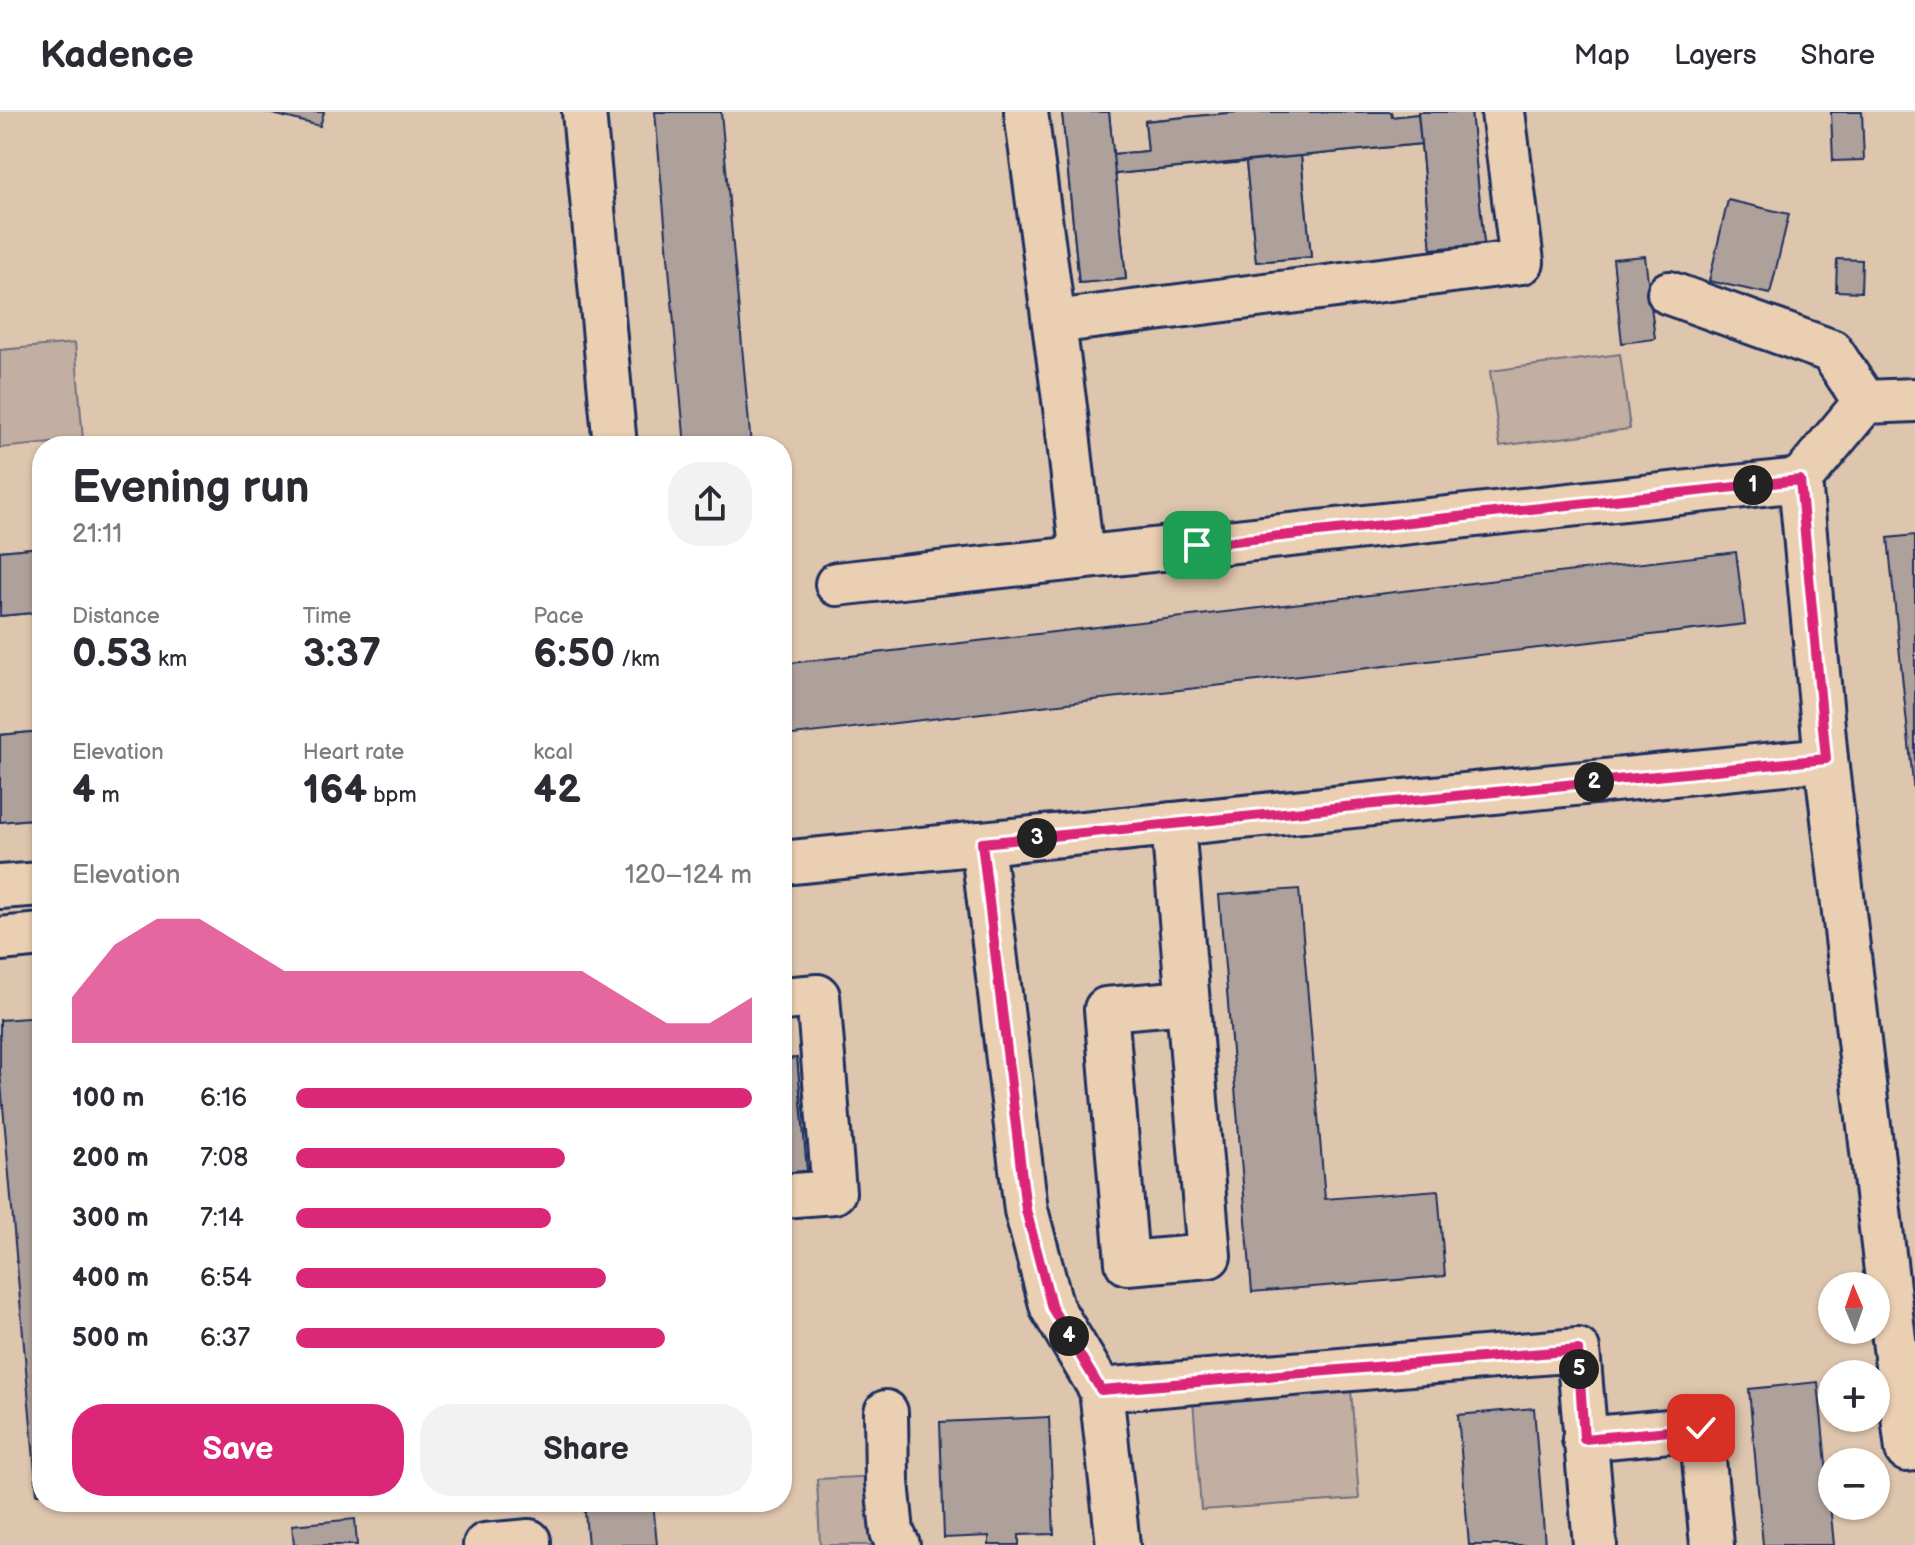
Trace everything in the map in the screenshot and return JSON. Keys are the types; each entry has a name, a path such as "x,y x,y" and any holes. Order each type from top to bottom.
{"lane":[{"path":"584,112 614,436"},
{"path":"1026,112 1082,557"},
{"path":"1054,322 1522,262 1503,112"},
{"path":"1669,293 1831,351 1865,402"},
{"path":"837,584 1800,480 1865,402 1915,400"},
{"path":"1800,480 1826,759 1907,1450 1915,1449"},
{"path":"792,862 1826,759"},
{"path":"1173,824 1209,1256 1127,1263 1106,1009 1187,1002"},
{"path":"982,843 1026,1210 1052,1308 1101,1390 1118,1545"},
{"path":"0,887 32,885"},
{"path":"0,939 32,936"},
{"path":"792,998 818,996 834,1192 792,1195"},
{"path":"1101,1390 1578,1350 1595,1545"},
{"path":"886,1412 889,1507 892,1532 898,1545"},
{"path":"1584,1439 1701,1428 1712,1545"},
{"path":"485,1545 529,1541 529,1545"}],"shaded area":[{"path":"75,343 83,436 32,436 32,445 0,448 0,350"},
{"path":"1620,354 1630,429 1500,446 1490,371"},
{"path":"1351,1389 1359,1499 1201,1510 1193,1399"},
{"path":"880,1476 885,1545 820,1545 817,1479"}],"building":[{"path":"265,112 324,112 320,126"},
{"path":"655,112 721,112 750,436 684,436"},
{"path":"1062,112 1109,112 1113,154 1148,151 1145,121 1238,112 1391,112 1392,117 1418,112 1471,112 1484,244 1431,249 1421,144 1301,156 1311,257 1256,262 1246,162 1115,174 1126,279 1079,283"},
{"path":"1062,112 1109,112 1126,279 1079,283"},
{"path":"1238,112 1391,112 1392,117 1418,114 1421,144 1115,174 1113,154 1148,151 1145,121"},
{"path":"1418,112 1471,112 1484,244 1431,249"},
{"path":"1831,112 1862,112 1864,160 1833,161"},
{"path":"1301,156 1311,257 1256,262 1246,162"},
{"path":"1728,200 1789,214 1770,294 1709,281"},
{"path":"1645,256 1655,339 1622,343 1613,259"},
{"path":"1837,259 1862,260 1861,292 1836,291"},
{"path":"1915,535 1915,803 1888,538"},
{"path":"32,548 32,613 0,616 0,551"},
{"path":"32,548 32,613 0,616 0,551"},
{"path":"1736,552 1745,624 792,735 792,663"},
{"path":"32,732 32,819 0,822 0,735"},
{"path":"32,732 32,819 0,822 0,735"},
{"path":"1299,889 1325,1199 1438,1190 1445,1276 1252,1292 1219,895"},
{"path":"32,1018 32,1437 0,1072 0,1020"},
{"path":"797,1058 807,1171 792,1172 792,1059"},
{"path":"797,1058 807,1171 792,1172 792,1059"},
{"path":"1818,1382 1818,1432 1823,1432 1824,1448 1818,1448 1818,1520 1832,1520 1834,1545 1763,1545 1749,1389"},
{"path":"1534,1408 1545,1545 1469,1545 1458,1415"},
{"path":"1049,1417 1054,1534 1019,1535 1019,1545 989,1545 989,1536 944,1538 940,1422"},
{"path":"585,1512 654,1512 657,1545 588,1545"},
{"path":"355,1519 357,1545 294,1545 292,1525"}],"route":[{"path":"1197,545 1800,480 1826,759 982,843 1026,1210 1052,1308 1101,1390 1578,1350 1584,1439 1701,1428"}]}
